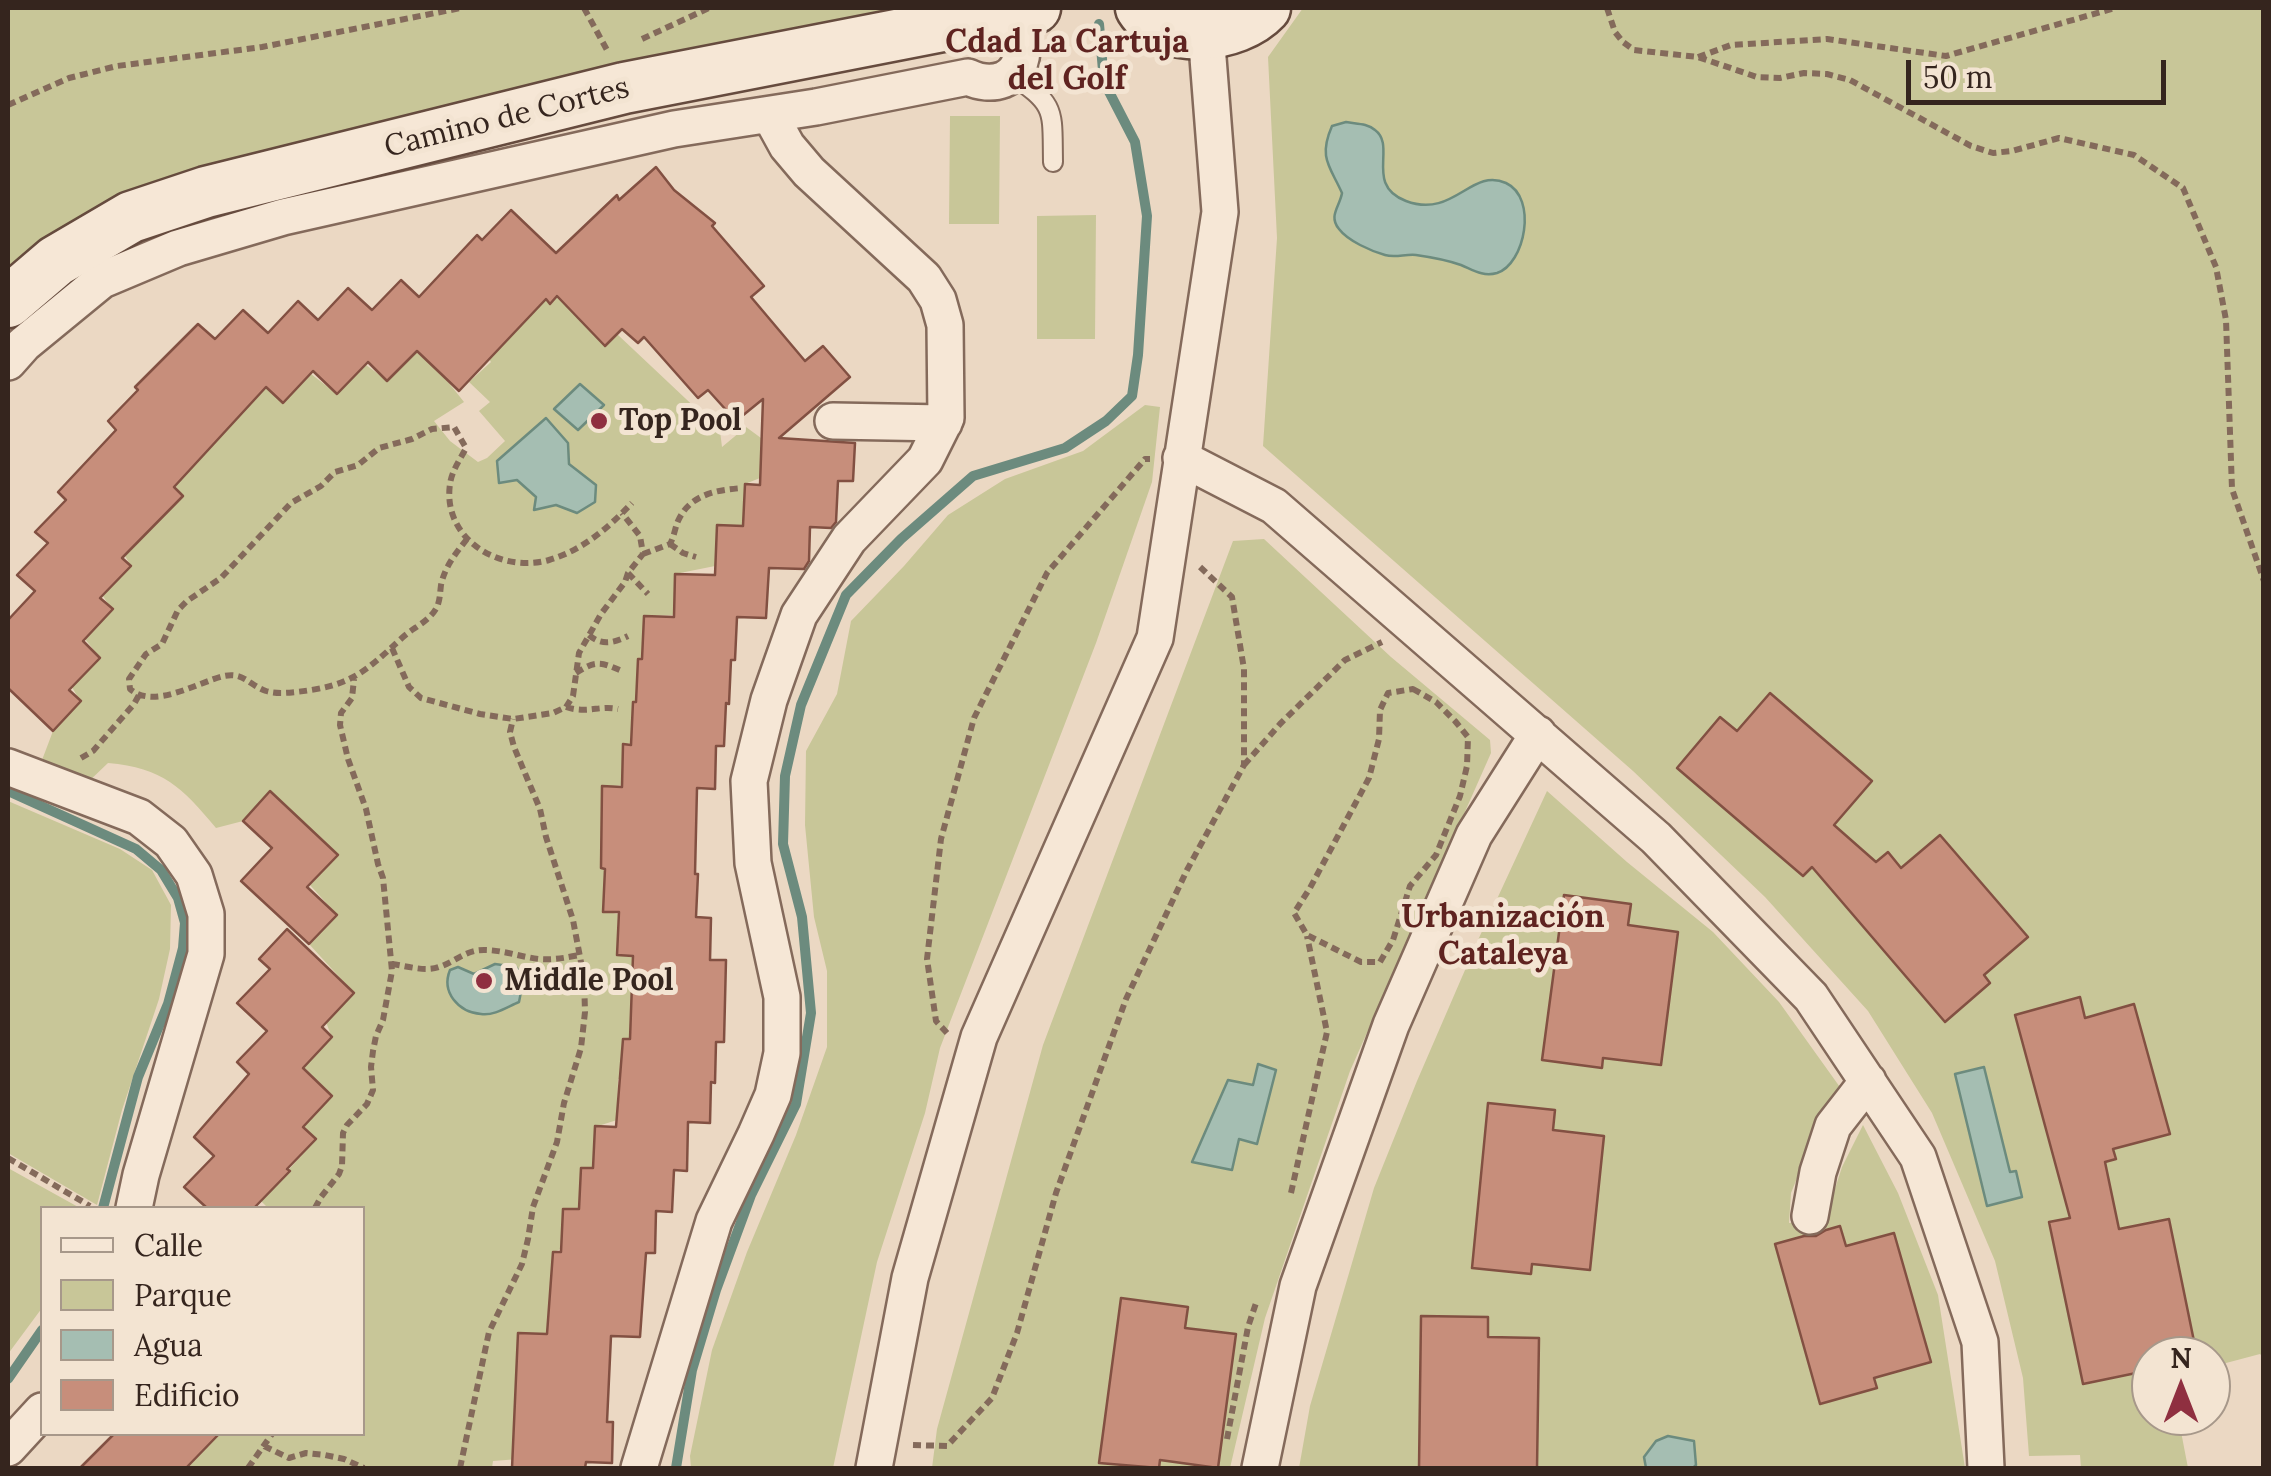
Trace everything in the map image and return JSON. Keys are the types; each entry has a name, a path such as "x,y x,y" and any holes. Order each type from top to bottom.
{"street":[{"path":"1141,8 1168,30 1194,33 1227,30 1256,17 1265,8"},
{"path":"8,362 24,344 102,280 178,248 283,218 674,129 968,77 990,84 1002,81 1021,31"},
{"name":"Camino de Cortes","path":"8,302 56,260 131,217 206,192 624,88 1021,31"},
{"path":"877,1456 910,1278 980,1037 1155,638 1220,212 1206,32"},
{"path":"639,1468 714,1221 772,1095 782,1054 782,997 753,863 749,780 769,700 798,614 848,539 925,460 946,418 945,325 938,300 924,278 809,172 787,146 770,114"},
{"path":"833,421 944,422"},
{"path":"1181,458 1274,506 1415,626 1656,838 1811,997 1918,1157 1980,1342 1986,1468"},
{"path":"1260,1468 1298,1286 1390,1025 1474,835 1538,734"},
{"path":"8,768 139,817 171,842 194,875 206,914 206,954 134,1206"},
{"path":"1810,1216 1818,1172 1833,1126 1868,1081"},
{"path":"8,1448 40,1413"}],"lane":[{"path":"1021,31 1039,94 1052,118 1053,162"}],"path":[{"path":"8,105 69,78 117,66 262,47 460,8"},
{"path":"636,42 709,8"},
{"path":"1608,8 1615,32 1634,50 1698,57 1757,77 1827,74 1850,80 1970,146 2012,152 2059,138 2134,155 2182,188 2216,267 2226,320 2232,489 2264,580"},
{"path":"1698,57 1731,45 1827,39 1946,56 2115,8"},
{"path":"609,56 622,49"},
{"path":"467,539 446,568 435,611 427,621 354,679 334,686 278,693 233,675 156,697 139,695 130,688 130,679 146,654 162,644 186,601 221,578 291,503 321,486 334,472 358,465 379,448 443,426 454,427 466,448 450,485 450,503 457,524 484,554 502,560 524,564 581,548 632,503"},
{"path":"973,1060 936,1021 926,959 941,838 974,718 1047,572 1145,459 1181,458"},
{"path":"670,544 682,514 708,492 742,488"},
{"path":"622,514 640,536 643,554"},
{"path":"1170,537 1232,597 1244,669 1244,765"},
{"path":"392,648 409,688 421,698 513,719 553,713 566,707 572,696 578,653 628,573 643,554 670,544"},
{"path":"670,544 696,557"},
{"path":"628,573 648,594"},
{"path":"877,1456 946,1446 992,1398 1016,1333 1056,1193 1126,1000 1187,870 1244,765 1345,660 1415,626"},
{"path":"589,635 597,642 609,643 628,636"},
{"path":"575,674 599,663 622,671"},
{"path":"316,1206 342,1166 346,1125 371,1097 372,1051 383,1020 392,964 383,878 340,725 341,713 352,698 354,679"},
{"path":"1291,1196 1326,1032 1306,935 1294,913 1369,778 1379,739 1380,710 1388,693 1413,689 1436,702 1468,738 1460,796 1436,855 1410,886 1393,940 1380,962 1361,962 1306,935"},
{"path":"65,789 74,764 93,751 139,695"},
{"path":"566,707 586,712 618,709"},
{"path":"460,1468 490,1332 522,1264 533,1207 557,1142 581,1048 584,994 574,920 540,809 514,747 510,732 513,719"},
{"path":"392,964 426,970 482,950 534,959 580,955"},
{"path":"8,1158 90,1206"},
{"path":"1225,1451 1248,1327 1260,1290"},
{"path":"248,1468 271,1436"},
{"path":"264,1446 289,1458 325,1455 364,1468"}],"green space":[{"path":"8,8 962,8 142,196 8,286"},
{"path":"1303,8 2263,8 2263,1357 2260,1354 2231,1362 2231,1336 2131,1336 2131,1436 2182,1436 2188,1468 2081,1468 2080,1455 2029,1456 2023,1378 1995,1261 1932,1113 1868,1011 1765,897 1633,771 1263,446 1277,238 1268,57"},
{"path":"950,116 1000,116 999,224 949,224"},
{"path":"1096,215 1095,339 1037,339 1037,216"},
{"path":"573,279 569,309 605,346 617,334 720,431 722,447 746,427 761,438 760,478 745,484 743,525 717,526 715,566 675,574 674,615 644,616 631,743 623,745 622,785 602,787 603,911 618,914 617,955 633,957 631,1039 623,1039 617,1120 595,1127 593,1167 581,1168 580,1209 563,1209 561,1249 553,1252 547,1333 518,1334 514,1415 520,1418 519,1459 493,1461 492,1468 178,1468 217,1436 365,1436 365,1206 266,1206 261,1201 316,1139 304,1126 332,1096 304,1067 332,1038 326,1022 354,993 309,944 337,915 310,885 338,855 271,791 243,821 216,828 170,782 143,769 108,763 85,785 39,768 53,731 80,701 72,687 100,658 85,639 112,610 103,596 131,566 125,556 182,496 175,485 203,456 203,451 266,388 283,403 311,374 337,394 366,365 388,381 416,352 441,373 464,402 434,421 450,441 478,462 505,441 479,411 490,402 469,382 545,300 551,303"},
{"path":"1145,405 1160,407 1152,482 1096,643 940,1048 925,1113 877,1262 833,1468 691,1468 690,1456 712,1350 827,1047 827,971 814,917 805,825 806,751 837,694 851,621 948,515 1005,479 1083,451"},
{"path":"1264,539 1391,657 1490,740 1491,753 1350,1071 1265,1318 1230,1468 932,1468 937,1429 1043,1045 1233,541"},
{"path":"1547,791 1713,932 1779,1002 1842,1090 1822,1116 1791,1193 1789,1223 1826,1217 1842,1167 1863,1125 1898,1193 1938,1295 1965,1468 1299,1468 1310,1406 1374,1188 1478,940"},
{"path":"8,801 120,849 152,870 171,905 170,949 159,999 122,1110 97,1205 8,1153"},
{"path":"8,1168 76,1206 40,1206 40,1311 8,1354"}],"water":[{"path":"1346,122 1368,126 1381,137 1387,185 1406,201 1437,204 1472,186 1494,180 1516,191 1525,216 1524,230 1521,245 1507,267 1487,274 1433,258 1389,256 1360,245 1343,233 1335,220 1342,193 1327,161 1326,146 1332,126"},
{"path":"580,384 604,405 578,430 554,409"},
{"path":"546,418 568,443 569,464 596,485 595,502 577,513 556,505 534,510 536,497 517,480 499,483 497,461"},
{"path":"495,964 516,967 522,984 519,1002 486,1014 465,1009 453,1000 448,986 450,970 458,967 474,974"},
{"path":"1258,1064 1276,1070 1257,1144 1239,1139 1232,1170 1192,1162 1228,1080 1253,1085"},
{"path":"1984,1067 2010,1172 2016,1171 2022,1197 1987,1206 1955,1074"},
{"path":"1668,1436 1694,1441 1693,1468 1646,1468 1644,1457 1656,1441"}],"building":[{"path":"656,167 674,190 715,223 712,226 764,286 751,297 805,361 823,346 850,377 779,438 855,443 853,481 838,481 836,522 831,528 810,527 809,561 804,569 769,568 766,618 737,617 724,746 716,746 715,789 697,788 696,917 711,918 710,960 726,960 724,1042 716,1042 710,1123 688,1122 687,1171 674,1170 672,1212 656,1211 655,1253 646,1253 640,1337 611,1336 607,1422 613,1422 612,1463 586,1462 585,1468 512,1468 518,1333 547,1334 553,1252 561,1252 563,1209 579,1209 581,1168 593,1168 595,1126 616,1127 623,1039 630,1039 633,956 617,955 619,912 603,912 602,786 622,787 623,744 631,745 644,616 674,617 675,574 715,575 717,525 743,526 745,484 760,485 763,399 736,421 708,390 698,398 644,337 638,343 622,329 605,346 557,296 550,304 546,299 459,391 417,351 387,381 368,362 337,394 313,371 283,403 266,387 174,487 183,496 122,558 131,566 100,598 113,609 83,641 100,658 69,690 81,701 53,731 8,688 8,620 35,591 17,575 48,543 35,532 66,500 58,492 116,430 108,421 138,390 135,387 198,324 215,339 243,310 268,333 298,301 318,320 348,288 372,310 401,280 419,297 477,235 482,240 511,210 556,253 617,195 619,200"},
{"path":"1770,693 1872,781 1834,825 1876,862 1888,852 1901,868 1940,835 2028,937 1984,975 1990,983 1945,1022 1812,867 1803,876 1677,768 1720,717 1737,731"},
{"path":"270,791 338,855 307,887 337,915 309,944 241,881 272,848 243,821"},
{"path":"1564,895 1631,904 1628,925 1678,932 1661,1065 1603,1058 1602,1068 1542,1060"},
{"path":"287,929 354,993 322,1027 332,1037 303,1068 332,1096 303,1127 316,1139 256,1206 205,1206 184,1187 214,1156 194,1137 249,1074 237,1062 267,1031 237,1003 270,969 259,959"},
{"path":"2080,997 2085,1018 2134,1004 2170,1134 2113,1149 2116,1159 2105,1162 2119,1229 2169,1219 2193,1336 2131,1336 2131,1374 2083,1384 2049,1222 2070,1218 2015,1015"},
{"path":"1488,1103 1555,1110 1553,1130 1604,1136 1590,1270 1532,1264 1531,1274 1472,1268"},
{"path":"1840,1226 1846,1246 1894,1233 1931,1362 1874,1378 1877,1388 1820,1404 1775,1244 1816,1236"},
{"path":"1121,1298 1188,1307 1185,1328 1236,1334 1218,1468 1160,1460 1159,1468 1099,1463"},
{"path":"1421,1316 1488,1317 1488,1337 1539,1338 1537,1468 1419,1468"},
{"path":"112,1436 217,1436 186,1468 80,1468"}],"waterway":[{"path":"676,1468 692,1370 716,1290 751,1195 796,1104 811,1013 802,917 783,844 785,776 801,705 846,595 901,539 973,476 1065,448 1106,421 1132,396 1147,216 1135,142 1104,82 1099,24"},
{"path":"8,791 136,849 161,870 178,898 185,923 183,948 168,1004 138,1077 104,1206"},
{"path":"8,1379 40,1333"}],"place":[{"name":"Top Pool","path":"599,421"},
{"name":"Middle Pool","path":"484,981"}],"district":[{"name":"Cdad La Cartuja del Golf","path":"1067,62"},
{"name":"Urbanización Cataleya","path":"1503,936"}]}
